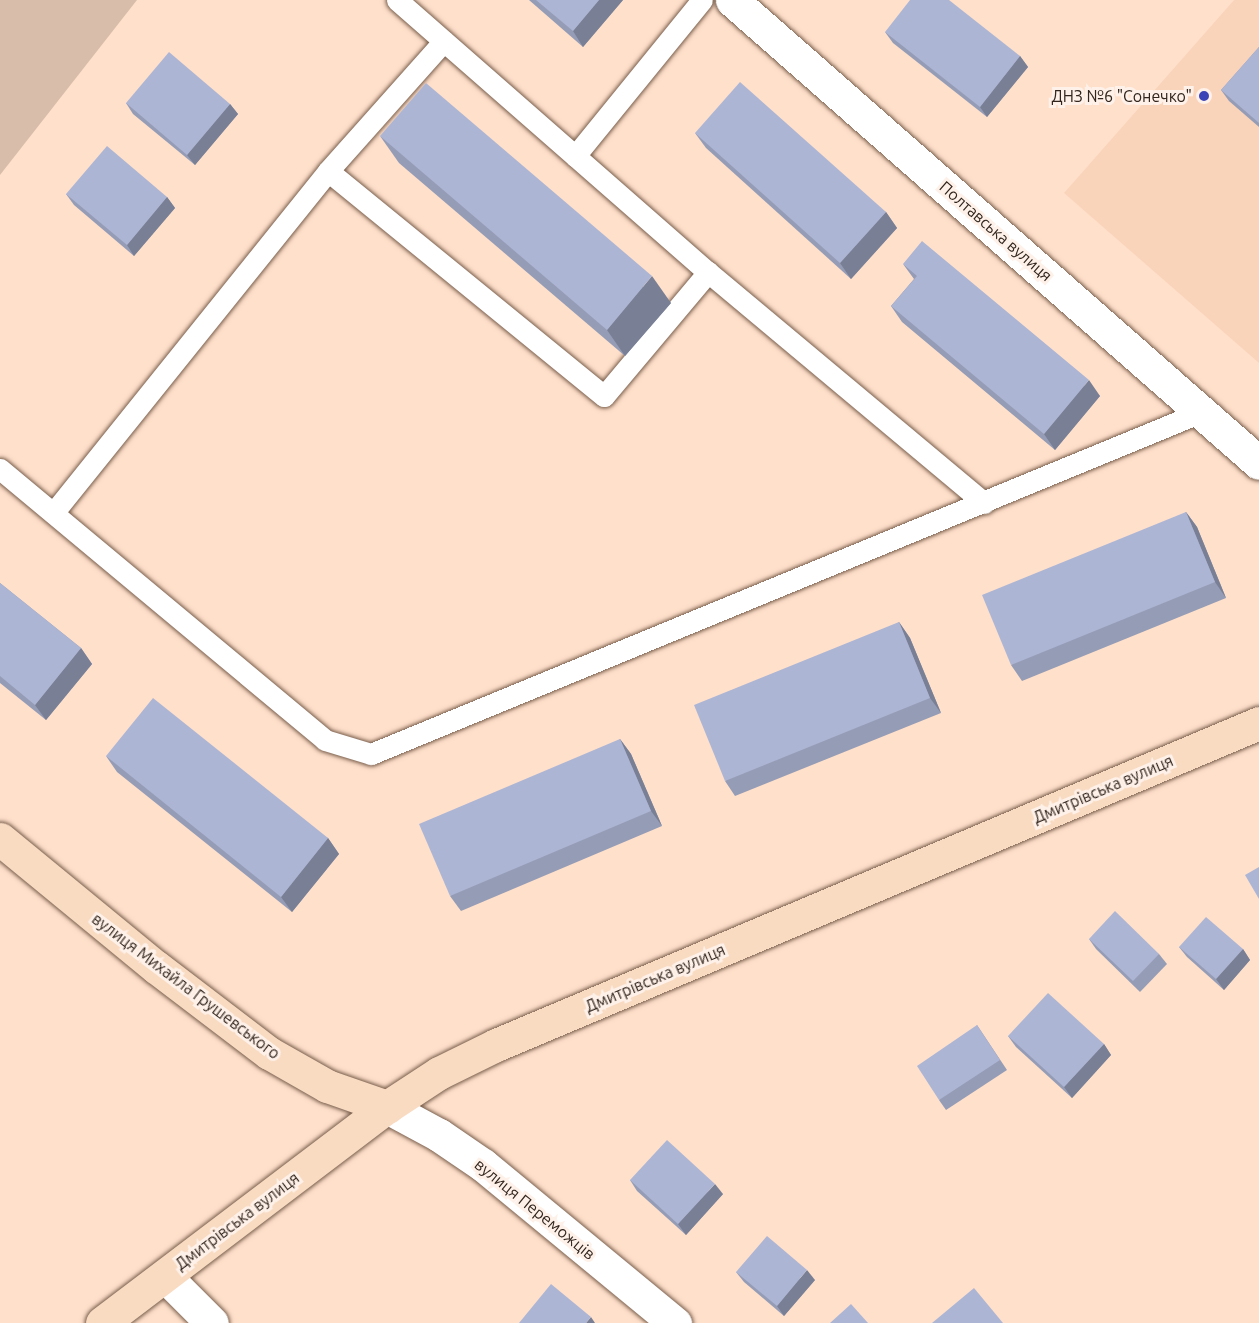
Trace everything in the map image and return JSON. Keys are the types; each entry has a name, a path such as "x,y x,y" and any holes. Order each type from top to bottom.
{"main road":[{"name":"Дмитрівська вулиця","path":"102,1323 387,1107 439,1073 496,1045 1259,723"},
{"name":"вулиця Михайла Грушевського","path":"0,839 156,967 269,1053 327,1086 387,1107"}],"street":[{"name":"Полтавська вулиця","path":"732,0 1259,463"},
{"name":"вулиця Переможців","path":"387,1107 439,1134 483,1166 675,1323"},
{"path":"165,1276 212,1323"}],"lane":[{"path":"397,0 708,272 984,503"},
{"path":"575,156 702,0"},
{"path":"54,512 328,171 444,41"},
{"path":"328,171 604,396 708,272"},
{"path":"0,469 325,740 371,754 1201,412"}],"shaded area":[{"path":"0,0 137,0 0,175"},
{"name":"ДНЗ №6 \"Сонечко\"","path":"1234,0 1259,0 1259,363 1064,193"}],"building":[{"path":"536,0 599,0 573,31"},
{"path":"910,0 949,0 1020,56 980,107 885,32"},
{"path":"1259,47 1259,123 1221,90"},
{"path":"169,52 230,104 187,155 126,103"},
{"path":"740,82 886,212 840,263 695,133"},
{"path":"426,83 652,276 607,330 380,136"},
{"path":"107,146 167,197 127,245 66,194"},
{"path":"922,241 1089,380 1044,434 891,306 917,276 903,264"},
{"path":"1186,512 1215,582 1011,665 982,595"},
{"path":"0,583 81,648 35,705 0,676"},
{"path":"899,622 930,698 725,781 694,705"},
{"path":"153,698 328,838 281,897 106,756"},
{"path":"620,739 651,811 450,896 419,824"},
{"path":"1259,867 1259,899 1245,875"},
{"path":"1115,911 1159,954 1133,981 1089,939"},
{"path":"1206,917 1243,949 1216,979 1179,947"},
{"path":"1048,993 1104,1044 1064,1087 1008,1036"},
{"path":"977,1025 1000,1060 939,1100 917,1066"},
{"path":"667,1140 715,1184 678,1224 630,1180"},
{"path":"767,1236 807,1270 777,1306 736,1272"},
{"path":"551,1284 591,1317 586,1323 519,1323"},
{"path":"974,1288 1003,1323 932,1323"},
{"path":"851,1304 868,1323 830,1323"}],"place":[{"name":"ДНЗ №6 \"Сонечко\"","path":"1204,96"}]}
